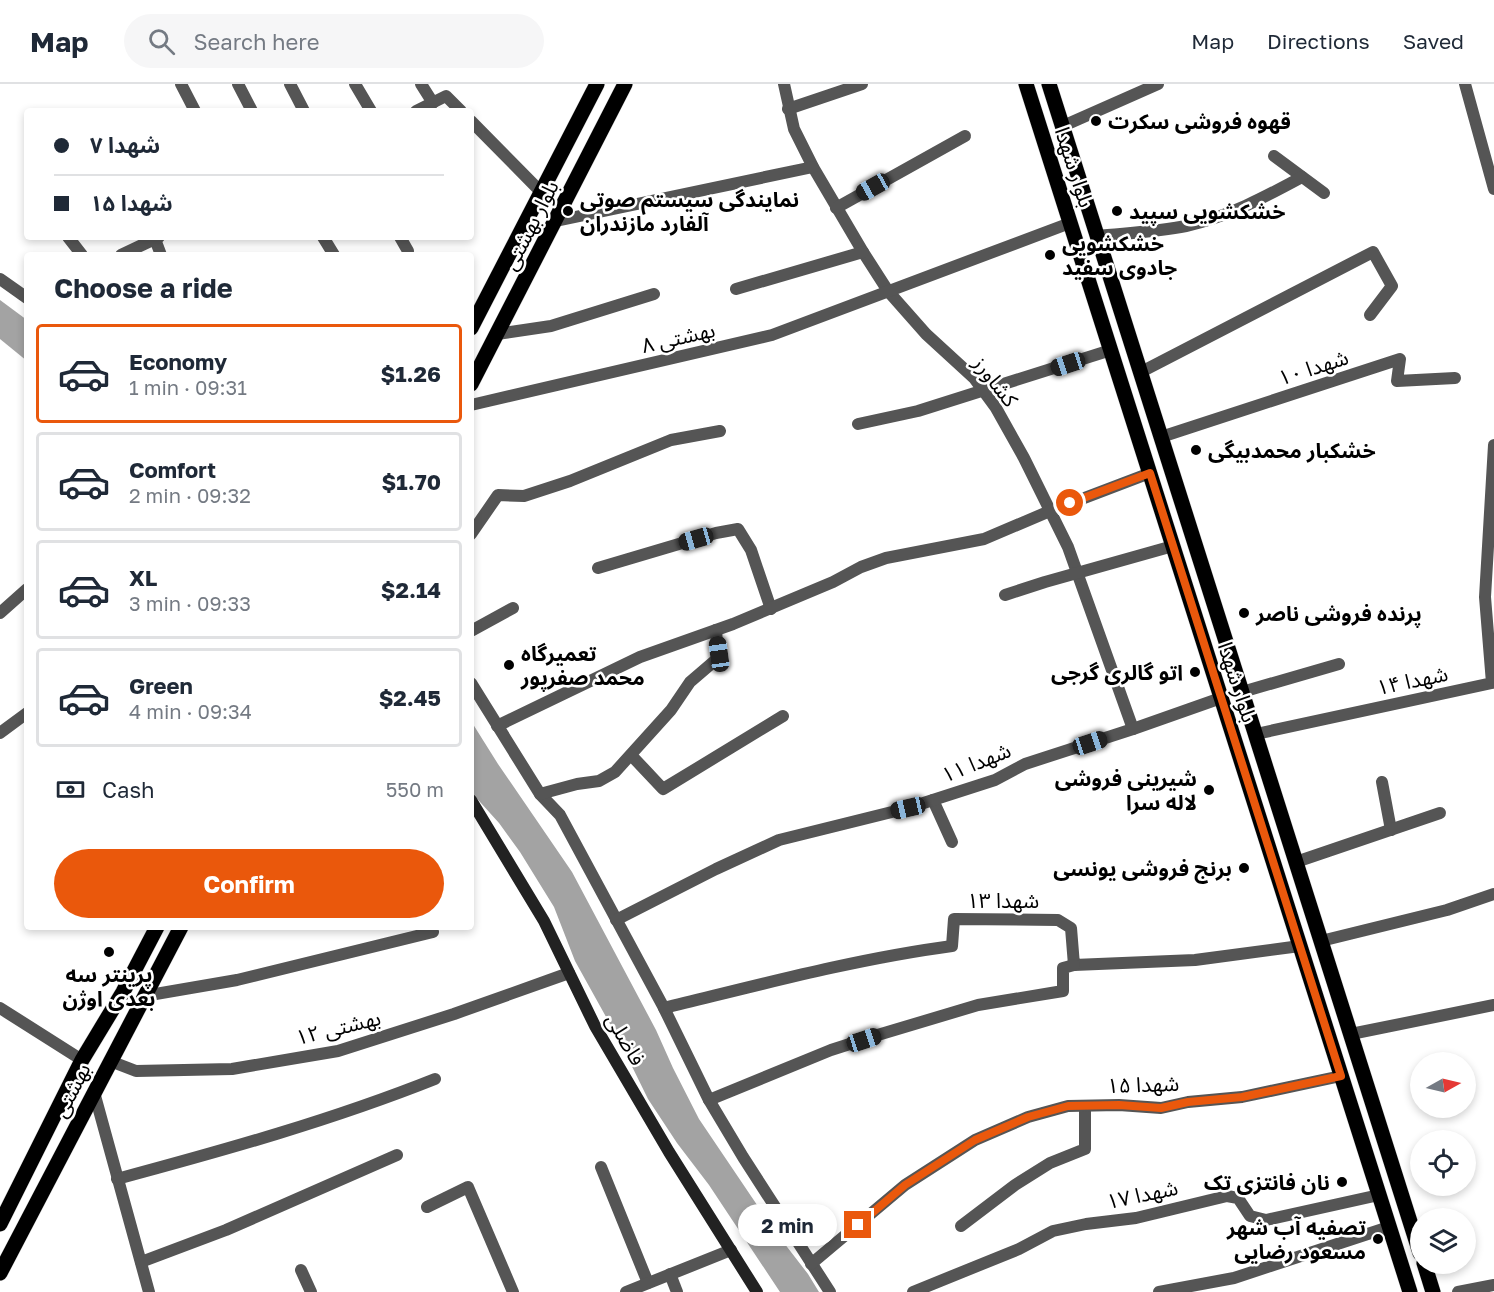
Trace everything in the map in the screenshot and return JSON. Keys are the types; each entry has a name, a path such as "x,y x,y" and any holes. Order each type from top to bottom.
{"main road":[{"name":"بلوار بهشتی","path":"474,322 597,84"},
{"name":"بلوار بهشتی","path":"474,378 625,84"},
{"name":"بلوار شهدا","path":"1026,84 1408,1287"},
{"name":"بلوار شهدا","path":"1049,84 1410,1221"},
{"name":"فاضلی","path":"474,805 543,921 595,1026 757,1292"},
{"path":"0,1224 82,1060 123,992 155,930"},
{"name":"بهشتی","path":"0,1273 179,930"},
{"path":"1408,1287 1421,1274"},
{"path":"1428,1274 1433,1292"}],"street":[{"path":"181,84 193,108"},
{"path":"238,84 250,108"},
{"path":"290,84 302,108"},
{"path":"355,84 369,108"},
{"path":"421,84 433,103"},
{"name":"کشاورز","path":"784,84 794,129 813,167 888,291 926,334 974,378 996,408 1024,458 1068,547 1134,729"},
{"path":"788,109 862,84"},
{"path":"1063,126 1158,84"},
{"path":"1465,84 1494,189"},
{"path":"422,108 446,96 458,108"},
{"path":"474,124 541,192"},
{"path":"836,208 965,136"},
{"path":"1274,156 1324,194"},
{"path":"556,221 813,167"},
{"path":"1097,236 1185,226 1219,217 1302,177"},
{"name":"بهشتی ۸","path":"474,404 772,335 1070,223"},
{"path":"70,240 80,252"},
{"path":"402,240 408,252"},
{"path":"124,252 136,242"},
{"path":"736,289 863,252"},
{"path":"1141,372 1373,252 1392,286 1370,315"},
{"path":"0,279 24,296"},
{"path":"497,334 551,326 654,294"},
{"path":"858,424 918,411 984,392 1111,350"},
{"name":"شهدا ۱۰","path":"1161,437 1401,360 1397,381 1455,378"},
{"path":"474,530 498,495 524,496 570,481 671,440 720,431"},
{"name":"شهدا ۱۴","path":"1256,734 1493,688 1489,596 1494,446"},
{"path":"497,726 640,657 771,609 861,567 886,558 984,539 1150,473"},
{"path":"598,568 716,533 738,529 751,550 771,609"},
{"path":"1005,595 1173,546"},
{"path":"0,613 24,592"},
{"path":"474,629 513,609"},
{"path":"540,794 599,781 615,772 671,710 690,682 718,658 716,630"},
{"path":"1242,692 1339,664"},
{"path":"474,688 540,794 560,815 664,1008 709,1100 830,1292"},
{"name":"شهدا ۱۱","path":"616,920 779,840 933,800 995,780 1025,764 1221,698"},
{"path":"0,733 24,715"},
{"path":"631,755 663,789 783,716"},
{"path":"1382,782 1391,830"},
{"path":"933,800 952,842"},
{"path":"1296,862 1440,813"},
{"path":"1321,941 1448,910 1494,894"},
{"name":"شهدا ۱۳","path":"664,1008 833,968 908,952 952,946 954,919 1058,920 1071,928 1074,965"},
{"path":"144,996 237,980 433,932"},
{"path":"709,1100 831,1050 881,1034 978,1005 1063,991 1063,968 1074,965 1195,960 1300,946"},
{"name":"بهشتی ۱۲","path":"110,1061 136,1071 232,1070 338,1051 454,1014 569,973"},
{"path":"1351,1034 1494,1005"},
{"path":"0,1008 82,1060"},
{"name":"شهدا ۱۵","path":"811,1264 905,1185 975,1140 1028,1117 1068,1106 1161,1108 1188,1102 1242,1097 1341,1076"},
{"path":"117,1179 293,1130 366,1106 435,1079"},
{"path":"94,1092 149,1292"},
{"path":"962,1226 1015,1185 1050,1163 1085,1149 1085,1106"},
{"path":"141,1262 226,1230 397,1155"},
{"path":"601,1167 648,1283"},
{"path":"427,1207 468,1187 513,1292"},
{"name":"شهدا ۱۷","path":"913,1292 1064,1229 1136,1218 1227,1196 1238,1198 1250,1216 1266,1220 1379,1195"},
{"path":"1159,1292 1234,1278 1389,1227"},
{"path":"626,1292 731,1250"},
{"path":"302,1270 311,1292"},
{"path":"670,1274 677,1292"},
{"path":"1458,1292 1494,1285"}],"shaded area":[{"path":"0,300 24,318 24,359 0,339"},
{"path":"474,726 572,872 656,1030 699,1119 819,1292 780,1292 709,1185 677,1143 648,1099 620,1042 575,961 554,907 499,823 474,795"}],"place":[{"name":"قهوه فروشی سکرت","path":"1096,121"},
{"name":"نمایندگی سیستم صوتی آلفارد مازندران","path":"568,211"},
{"name":"خشکشویی سپید","path":"1117,211"},
{"name":"خشکشویی جادوی سفید","path":"1050,255"},
{"name":"خشکبار محمدبیگی","path":"1196,450"},
{"name":"پرنده فروشی ناصر","path":"1244,613"},
{"name":"تعمیرگاه محمد صفرپور","path":"509,665"},
{"name":"اتو گالری گرجی","path":"1195,672"},
{"name":"شیرینی فروشی لاله سرا","path":"1209,790"},
{"name":"برنج فروشی یونسی","path":"1244,868"},
{"name":"پرینتر سه بعدی اوژن","path":"109,952"},
{"name":"نان فانتزی تک","path":"1342,1182"},
{"name":"تصفیه آب شهر مسعود رضایی","path":"1378,1239"}],"route":[{"path":"858,1225 905,1185 975,1140 1028,1117 1068,1106 1119,1105 1161,1108 1188,1102 1242,1097 1341,1076 1150,473 1070,503"}]}
